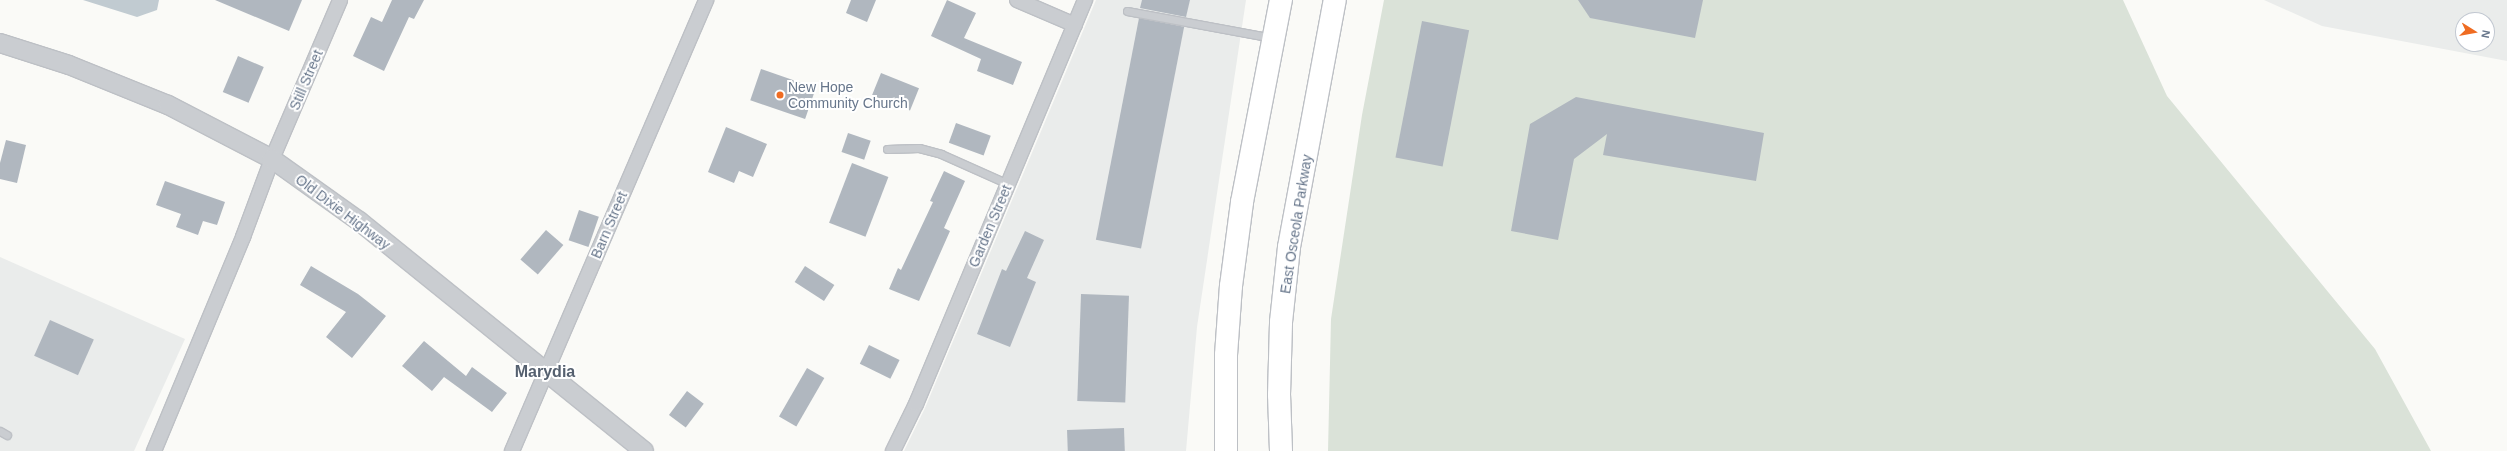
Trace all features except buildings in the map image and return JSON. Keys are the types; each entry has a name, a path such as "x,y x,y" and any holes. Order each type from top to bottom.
{"main road":[{"path":"1226,451 1226,355 1231,286 1242,202 1281,0"},
{"name":"East Osceola Parkway","path":"1280,451 1279,395 1281,322 1289,247 1335,0"}],"street":[{"name":"Still Street","path":"154,451 243,237 272,159 340,0"},
{"name":"Barn Street","path":"512,451 706,0"},
{"path":"1017,0 1075,25"},
{"name":"Garden Street","path":"893,451 916,404 1085,0"},
{"name":"Old Dixie Highway","path":"2,46 69,65 168,105 272,159 358,221 644,451"}],"lane":[{"path":"1127,11 1274,38"},
{"path":"887,149 919,148 941,154 1008,184"},
{"path":"0,431 7,435"}],"shaded area":[{"path":"83,0 159,0 157,10 137,17"},
{"path":"1096,0 1246,0 1197,327 1186,451 904,451 925,408"},
{"path":"1384,0 2123,0 2167,96 2375,349 2431,451 1328,451 1331,319 1362,115"},
{"path":"2264,0 2507,0 2507,61 2459,52 2495,52 2495,12 2455,12 2455,51 2322,26"},
{"path":"0,257 185,339 134,451 0,451"}],"place":[{"name":"New Hope Community Church","path":"780,95"}],"district":[{"name":"Marydia","path":"545,372"}]}
